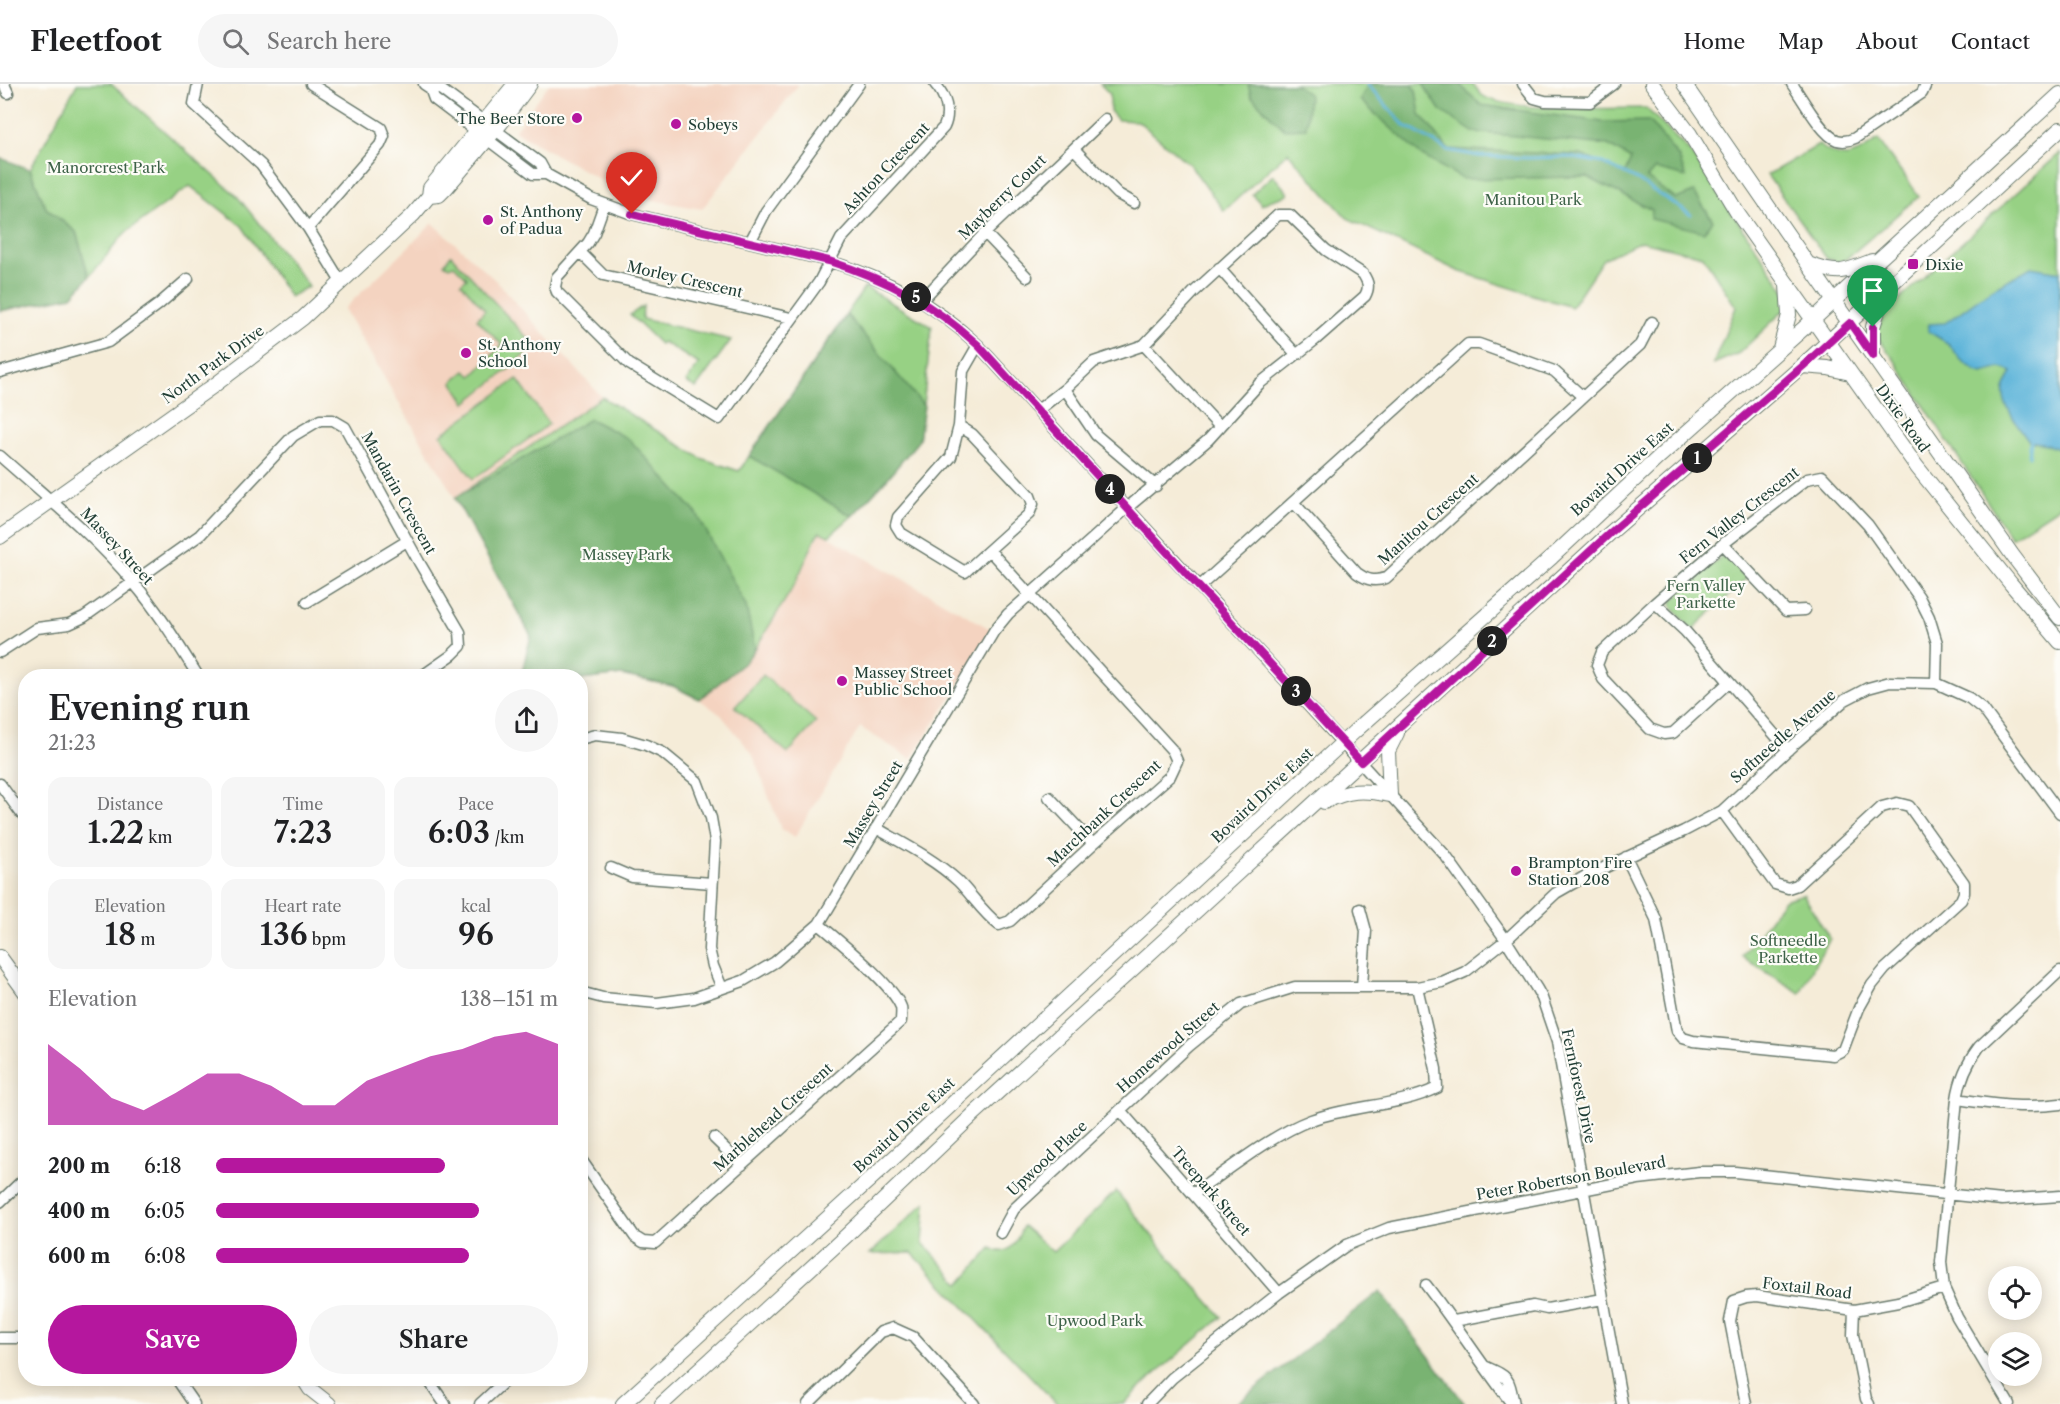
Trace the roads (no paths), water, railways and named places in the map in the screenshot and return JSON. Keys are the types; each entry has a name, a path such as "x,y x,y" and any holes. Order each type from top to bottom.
{"main road":[{"name":"North Park Drive","path":"0,537 216,384 303,318 386,242 429,196 439,195 486,131 515,84"},
{"name":"North Park Drive","path":"486,131 530,84"},
{"name":"Dixie Road","path":"1652,84 1690,134 1738,214 1917,467 2010,584 2060,642"},
{"name":"Dixie Road","path":"1684,84 1808,264 2025,572 2060,618"},
{"name":"Bovaird Drive East","path":"623,1404 889,1162 1343,742 1552,557 1660,456 1779,351 2060,94"},
{"path":"662,1404 846,1236 974,1114 1609,534 1803,366 2060,129"},
{"path":"1808,264 1836,273 1882,256"},
{"path":"1779,351 1789,315 1787,283"},
{"path":"1873,356 1873,327 1884,291"},
{"path":"1803,366 1850,373"},
{"path":"2010,584 2025,572"},
{"path":"1308,810 1352,791 1371,791 1390,795 1388,751 1404,721"},
{"path":"0,957 18,982"},
{"path":"306,1386 310,1404"},
{"path":"308,1386 328,1404"}],"street":[{"path":"198,84 194,104 261,165 308,228 341,282"},
{"path":"308,228 380,145 384,136 381,129 311,84"},
{"path":"750,242 766,211 859,84"},
{"path":"1523,84 1534,98 1545,101 1590,102 1614,84"},
{"path":"1792,84 1827,133 1836,140 1847,141 1856,138 1922,93 1926,84"},
{"name":"Fernforest Drive","path":"427,86 440,89 533,174 546,174 604,205 655,221 829,261 882,279 922,300 959,327 978,345 1343,742 1445,855 1506,940 1542,998 1557,1042 1622,1404"},
{"name":"Ashton Crescent","path":"829,261 842,238 944,127 947,110 942,86"},
{"name":"Mayberry Court","path":"922,300 985,233 1105,118"},
{"path":"1074,149 1118,194 1134,203"},
{"path":"604,205 594,233 558,277 556,292 629,364 719,419 819,282 829,261"},
{"name":"Massey Street","path":"588,994 603,998 657,1003 693,998 743,981 775,962 819,924 994,631 1008,614 1127,508 1208,440 1259,384 1315,340 1365,296 1368,285 1363,274 1326,250 1294,219 1284,214 1272,219 1219,268"},
{"path":"985,233 1027,277"},
{"name":"Morley Crescent","path":"580,252 603,275 791,318"},
{"path":"1038,410 1094,362 1144,345 1174,311 1219,268 1296,354"},
{"path":"0,372 108,342 158,305 188,279"},
{"name":"Manitou Crescent","path":"1293,503 1357,573 1366,579 1377,581 1386,578 1640,345 1652,322"},
{"path":"1199,587 1468,344 1479,344 1554,371 1583,397"},
{"path":"959,426 972,434 1030,496 1033,504 1029,514 965,572 901,533 896,525 898,517 951,457 959,426 963,371 978,345"},
{"path":"1144,345 1220,427"},
{"path":"1065,389 1096,435 1156,486"},
{"name":"Mandarin Crescent","path":"0,652 37,628 69,624 84,617 200,535 293,436 320,420 333,420 345,427 460,632 460,646 452,655 432,669"},
{"name":"Massey Street","path":"0,456 71,518 133,581 194,669"},
{"name":"Fern Valley Crescent","path":"1728,683 1673,733 1664,734 1650,729 1603,679 1597,665 1602,652 1723,544 1807,479 1822,476 1868,525 1919,597 1929,617 1937,643 1936,683"},
{"path":"308,602 407,541"},
{"path":"1723,544 1786,611 1805,610"},
{"path":"989,550 1030,593"},
{"name":"Marchbank Crescent","path":"876,828 934,861 959,882 999,925 1010,921 1170,776 1177,760 1172,750 1030,593"},
{"path":"1655,603 1685,631 1788,750"},
{"name":"Softneedle Avenue","path":"1506,940 1556,892 1722,811 1845,700 1868,688 1890,682 1936,683 1969,698 1983,709 2060,813"},
{"path":"588,737 595,735 622,738 646,745 663,753 697,781 711,818 715,841 709,950 722,988"},
{"path":"0,784 18,808"},
{"path":"1049,797 1093,844"},
{"path":"1626,856 1656,919 1677,1031 1683,1038 1693,1041 1833,1055 1843,1050 1859,1008 1872,985 1885,969 1961,900 1964,883 1909,806 1897,803 1882,807 1797,885 1788,888 1774,884 1722,811"},
{"path":"611,868 632,876 712,884"},
{"path":"1360,909 1366,931 1362,986"},
{"name":"Marblehead Crescent","path":"588,1169 635,1237 643,1242 655,1243 901,1021 902,1010 896,998 855,955 819,924"},
{"name":"Homewood Street","path":"1120,1110 1189,1046 1241,1004 1295,987 1418,987 1442,982 1465,972 1506,940"},
{"path":"2009,1404 1957,1317 1944,1288 1941,1262 1957,1099 1960,1082 1979,1047 2060,971"},
{"path":"1193,1194 1297,1126 1313,1119 1421,1095 1437,1088 1436,1069 1418,987"},
{"path":"1957,1099 2011,1107 2060,1104"},
{"name":"Treepark Street","path":"1120,1110 1279,1293"},
{"name":"Upwood Place","path":"1001,1233 1014,1209 1120,1110"},
{"path":"714,1138 742,1165"},
{"name":"Peter Robertson Boulevard","path":"1147,1404 1172,1378 1279,1293 1347,1245 1389,1228 1584,1189 1677,1174 1718,1172 2002,1200 2060,1196"},
{"path":"2,1197 18,1184"},
{"path":"1426,1285 1454,1321 1482,1365 1513,1404"},
{"name":"Foxtail Road","path":"1746,1404 1730,1321 1734,1301 1757,1296 1854,1310 1898,1302 1944,1288"},
{"path":"1454,1321 1533,1306 1547,1309 1604,1299"},
{"path":"1854,1310 1853,1335 1869,1404"},
{"path":"812,1403 881,1332 894,1328 913,1337 974,1404"},
{"path":"0,1338 18,1338"},
{"path":"182,1386 194,1404"},
{"path":"433,1386 446,1404"},
{"path":"480,1404 499,1386"}],"water":[{"path":"2031,267 2060,272 2060,450 2046,444 2029,441 2012,416 2004,395 2012,372 2001,368 1982,373 1976,371 1960,359 1949,344 1928,331 1929,324 1945,323 1992,289"}],"waterway":[{"path":"1367,84 1404,125 1447,150 1479,156 1568,157 1603,163 1639,181 1691,215"},
{"path":"2029,456 2031,440"}],"place":[{"name":"The Beer Store","path":"577,118"},
{"name":"Sobeys","path":"676,124"},
{"name":"St. Anthony of Padua","path":"488,220"},
{"name":"Dixie","path":"1913,264"},
{"name":"St. Anthony School","path":"466,353"},
{"name":"Massey Street Public School","path":"842,681"},
{"name":"Brampton Fire Station 208","path":"1516,871"}],"park label":[{"name":"Manorcrest Park","path":"106,167"},
{"name":"Manitou Park","path":"1533,199"},
{"name":"Massey Park","path":"626,554"},
{"name":"Fern Valley Parkette","path":"1706,594"},
{"name":"Softneedle Parkette","path":"1788,948"},
{"name":"Upwood Park","path":"1095,1320"}]}
